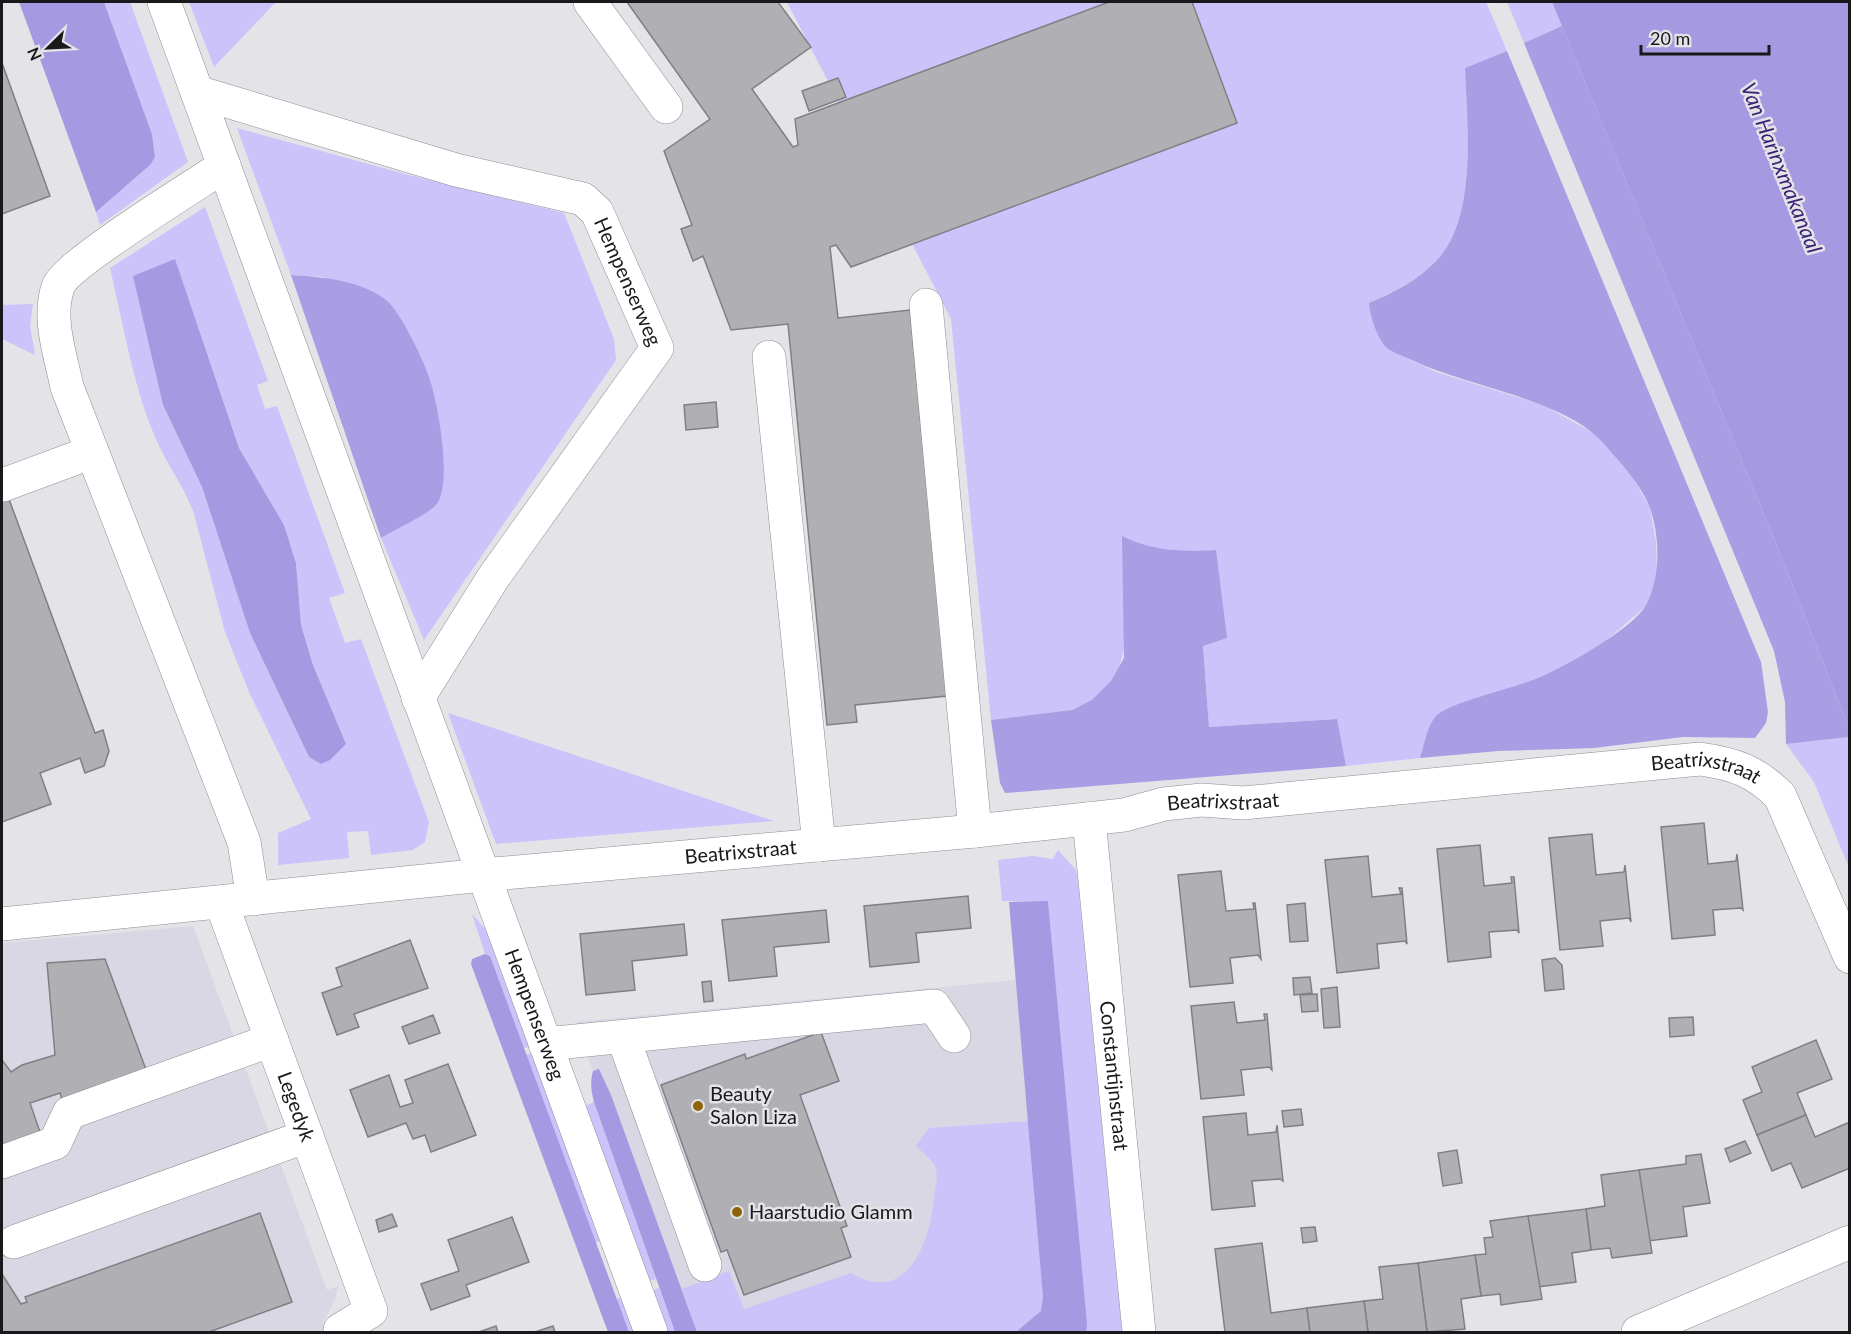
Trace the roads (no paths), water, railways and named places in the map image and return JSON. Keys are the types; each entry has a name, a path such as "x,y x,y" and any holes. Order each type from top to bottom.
{"street":[{"name":"Hempenserweg","path":"164,2 651,1332"},
{"path":"590,2 666,107"},
{"name":"Hempenserweg","path":"197,92 456,170 584,199 597,212 657,348 493,578 418,698"},
{"path":"224,166 88,257 58,286 54,320 67,387 244,842 253,899"},
{"path":"926,306 975,831"},
{"path":"769,357 819,845"},
{"path":"3,485 92,452"},
{"name":"Beatrixstraat","path":"483,875 975,831 1124,815 1164,804 1202,800 1243,803 1700,759 1729,764 1762,778 1780,796 1850,957"},
{"name":"Constantijnstraat","path":"1089,819 1139,1332"},
{"path":"2,924 483,875"},
{"name":"Legedyk","path":"221,902 371,1311 340,1332"},
{"path":"545,1044 934,1006 954,1036"},
{"path":"623,1037 705,1265"},
{"path":"2,1162 55,1143 69,1113 272,1040"},
{"path":"14,1242 307,1136"},
{"path":"1638,1332 1850,1242"}],"water":[{"path":"19,2 104,2 152,134 155,157 150,165 96,212"},
{"name":"Van Harinxmakanaal","path":"1552,2 1849,2 1849,728 1778,548"},
{"path":"175,259 239,448 284,525 296,563 301,625 313,665 346,744 330,760 321,764 309,757 250,633 202,487 163,405 133,276"},
{"path":"1048,901 1086,1332 1016,1332 1041,1311 1043,1297 1009,902"},
{"path":"485,954 490,956 629,1332 608,1332 471,964 472,959"},
{"path":"599,1069 611,1095 697,1332 675,1332 594,1102 591,1086 592,1075 593,1071"}],"place":[{"name":"Beauty Salon Liza","path":"698,1106"},
{"name":"Haarstudio Glamm","path":"737,1212"}]}
